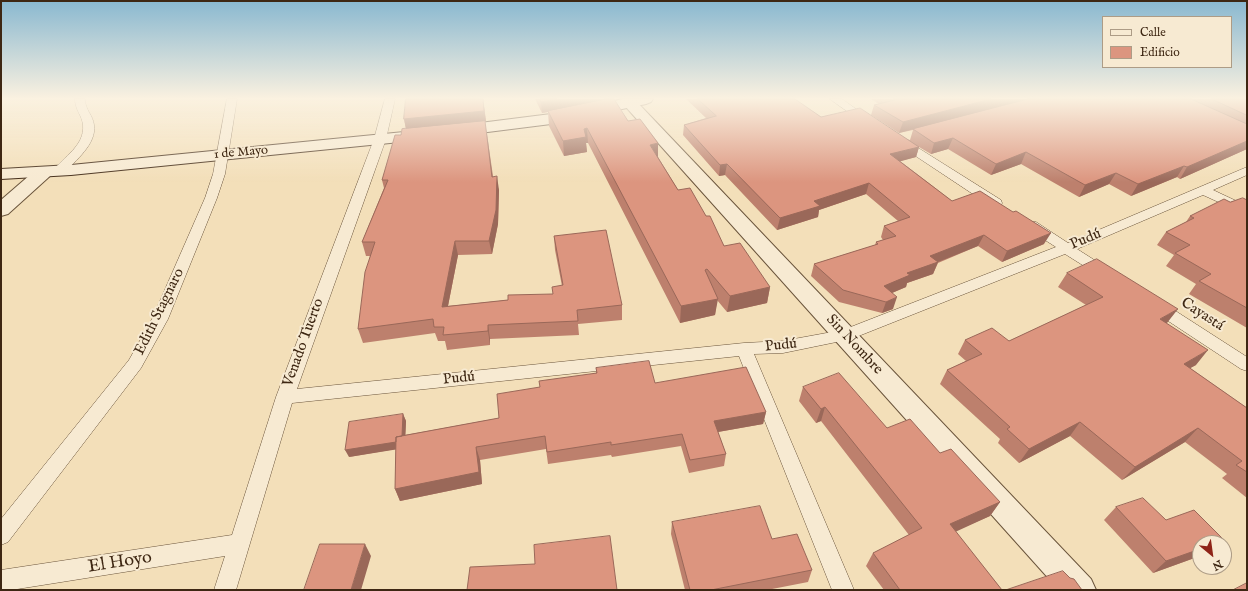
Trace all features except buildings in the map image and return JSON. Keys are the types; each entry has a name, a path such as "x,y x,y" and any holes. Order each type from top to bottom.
{"street":[{"name":"1 de Mayo","path":"1,174 51,171 494,127"},
{"name":"Sin Nombre","path":"658,127 845,335 1080,590"},
{"path":"1,210 51,171"}],"lane":[{"path":"51,171 82,146 90,129 89,127"},
{"name":"Edith Stagnaro","path":"1,535 135,364 160,319 211,198 219,174 227,127"},
{"name":"Venado Tuerto","path":"225,590 285,397 380,139 383,127"},
{"path":"911,135 893,137 1008,210"},
{"name":"Pudú","path":"285,397 783,347 845,335 1067,248 1247,171"},
{"path":"1203,190 1247,211"},
{"path":"1021,219 1113,278"},
{"name":"Cayastá","path":"1147,300 1247,365"},
{"path":"744,350 843,590"},
{"name":"El Hoyo","path":"1,581 239,544"}]}
